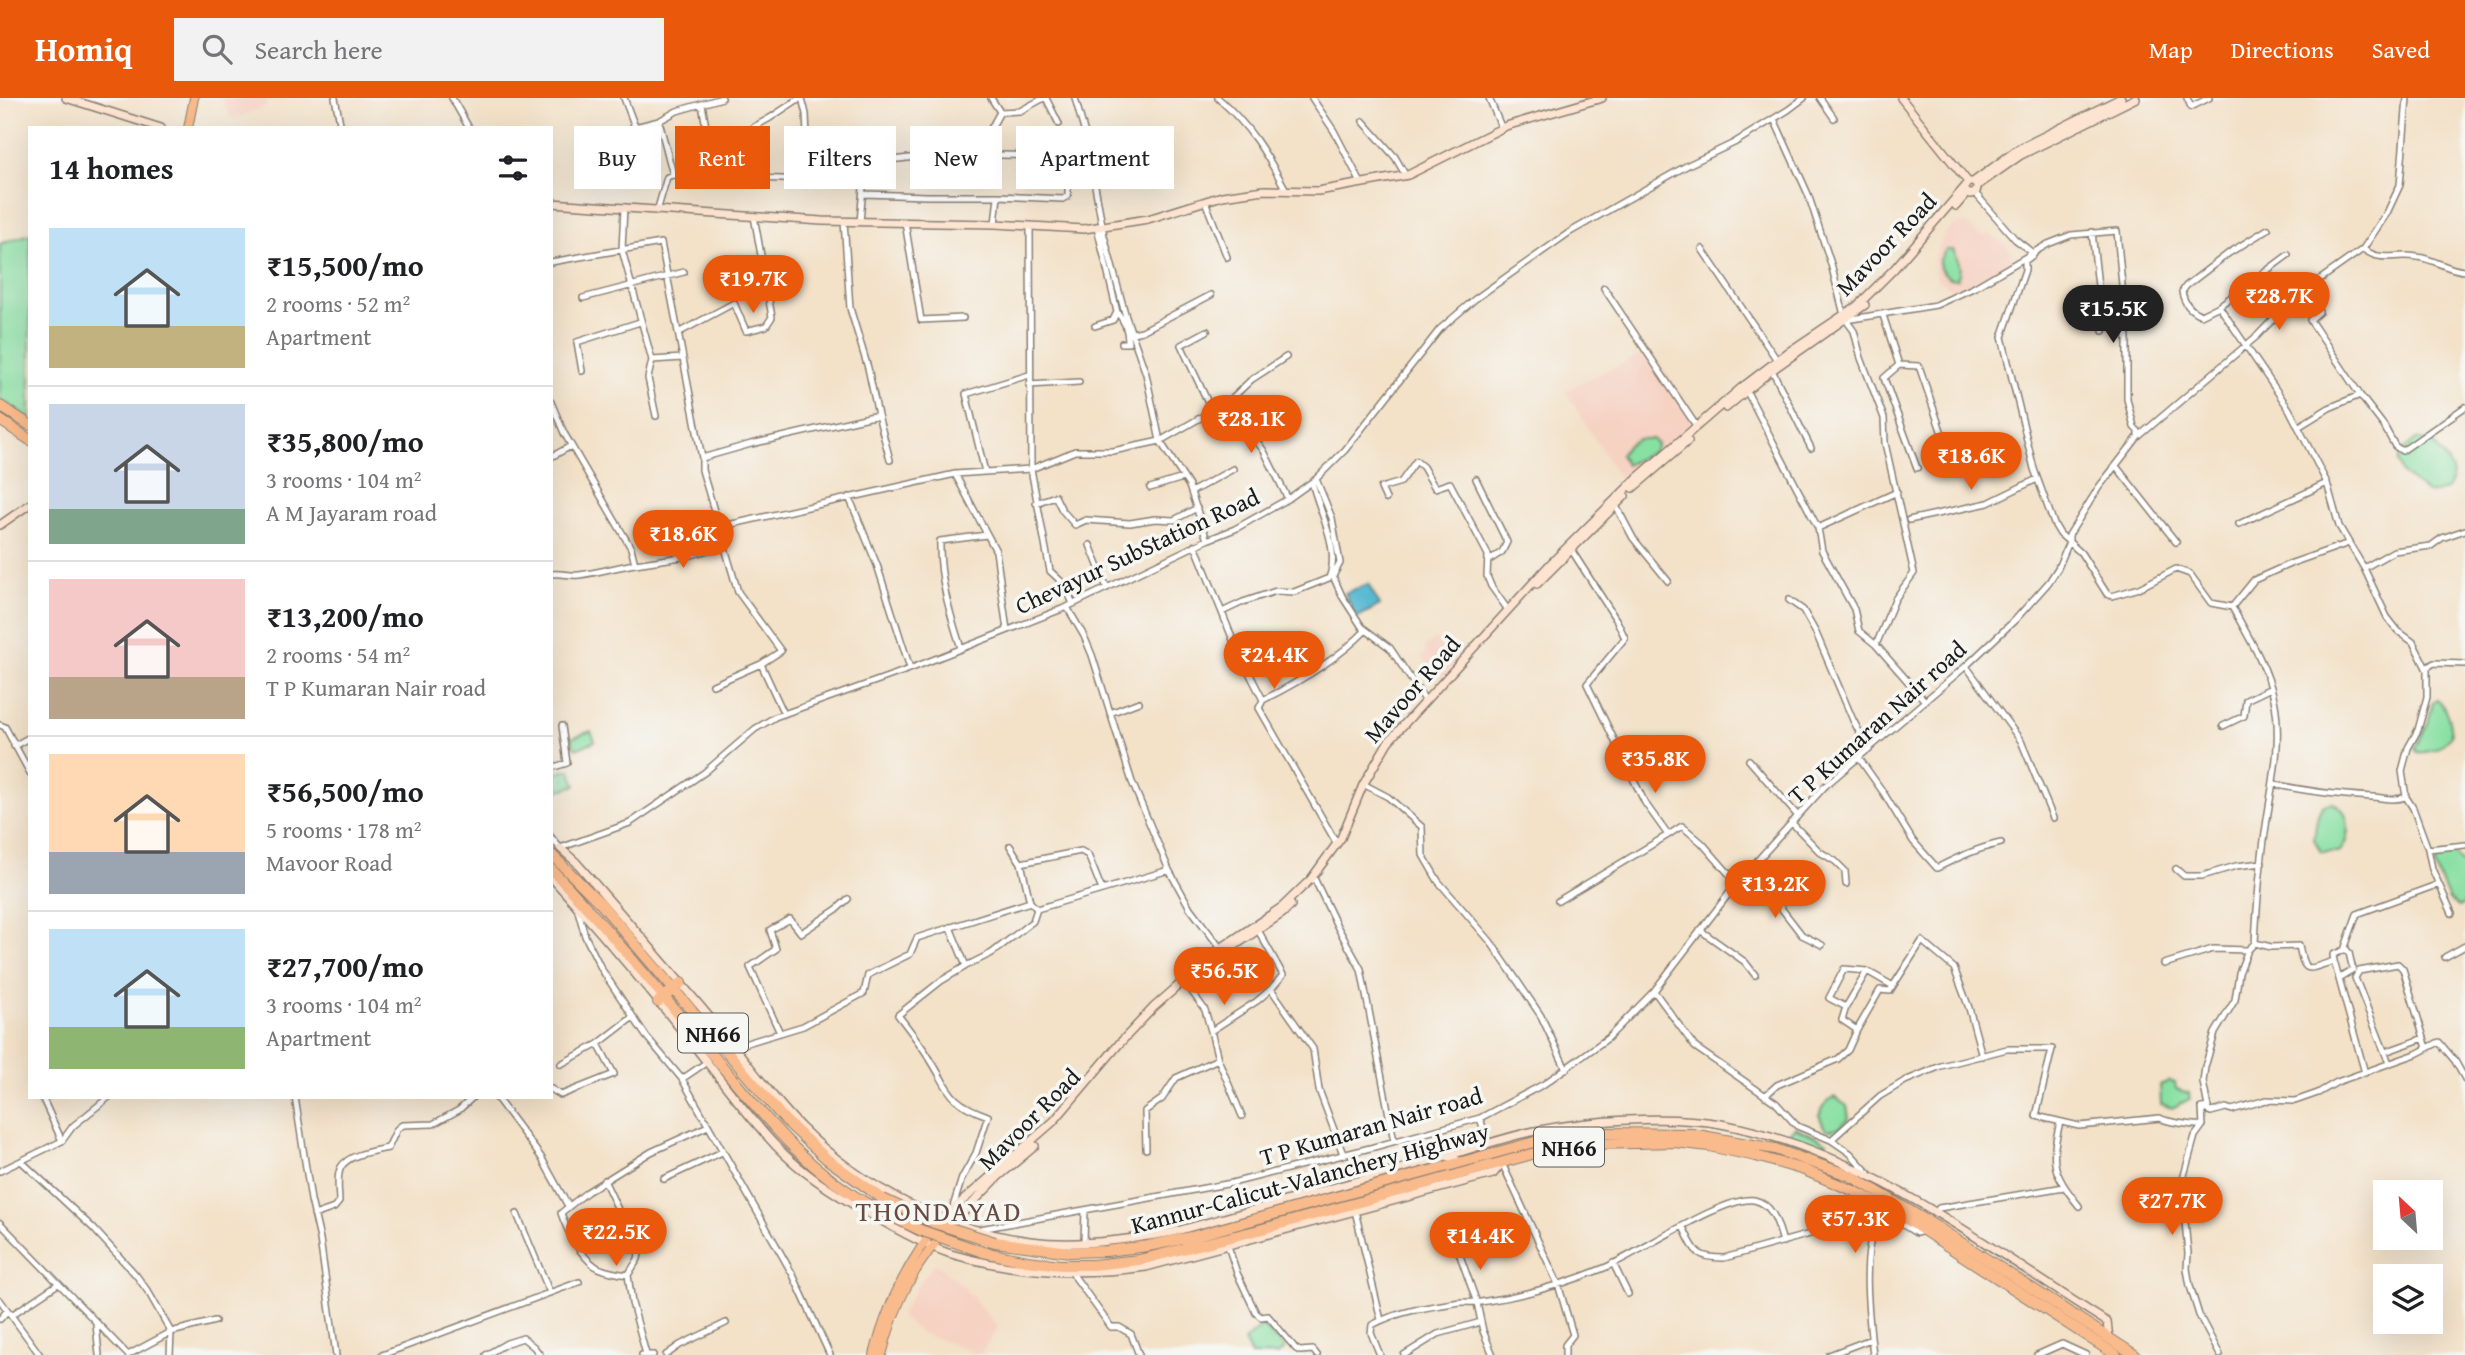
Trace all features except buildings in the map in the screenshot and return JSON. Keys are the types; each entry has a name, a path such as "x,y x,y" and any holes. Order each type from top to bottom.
{"highway":[{"path":"0,406 28,424"},
{"path":"0,420 28,439"},
{"name":"Kannur-Calicut-Valanchery Highway","path":"556,851 601,904 678,986 785,1120 827,1159 883,1199 934,1223 995,1242 1070,1252 1148,1246 1191,1237 1538,1142 1605,1133 1692,1134 1775,1149 1851,1176 1883,1193 2135,1355"},
{"name":"Kannur-Calicut-Valanchery Highway","path":"553,871 607,928 661,999 787,1142 835,1183 876,1209 920,1230 983,1252 1061,1265 1139,1261 1562,1148 1662,1142 1709,1146 1804,1170 1854,1191 1900,1215 2115,1355"},
{"path":"661,999 678,986"}],"main road":[{"path":"66,98 155,126"},
{"path":"188,126 194,98"},
{"path":"553,203 658,208 723,216 1084,229 1148,219 1222,196 1264,190 1318,191 1406,176 1502,129 1548,112 1602,98"},
{"path":"1901,98 1971,188"},
{"path":"1971,188 2018,149 2121,98"},
{"path":"1971,188 2021,155 2136,98"},
{"name":"Mavoor Road","path":"882,1355 900,1298 927,1244 1057,1125 1122,1048 1222,951 1283,913 1345,840 1367,786 1382,758 1400,734 1535,586 1616,506 1746,390 1845,317 1971,188"},
{"name":"Mavoor Road","path":"874,1355 884,1318 897,1286 943,1218 1048,1128 1154,1007 1222,951 1282,907 1315,877 1337,844 1378,755 1550,564 1619,495 1741,388 1777,360 1845,317"},
{"path":"0,525 28,505"},
{"path":"553,879 661,999 707,1062 777,1147 815,1180 841,1198 927,1244 951,1253 1007,1265 1072,1273 1100,1273 1146,1267 1493,1174 1502,1163"},
{"path":"678,986 803,1129 853,1170 901,1200 975,1230 1033,1241 1129,1239 1172,1232 1536,1131 1576,1125 1684,1121 1719,1124 1752,1131 1838,1160 1872,1176 1936,1213 2107,1322 2109,1339"},
{"path":"1447,1156 1461,1162"},
{"path":"966,1227 968,1208"}],"street":[{"path":"334,98 341,126"},
{"path":"453,98 468,126"},
{"path":"457,105 464,98"},
{"path":"624,98 635,126"},
{"path":"639,126 722,98"},
{"path":"754,126 801,98 807,126"},
{"path":"991,98 1000,112"},
{"path":"1000,112 1020,111 1045,98 1059,124"},
{"path":"1075,98 1117,312 1125,322 1128,336 1128,343 1122,343"},
{"path":"1218,98 1249,128 1286,190"},
{"path":"1226,105 1233,98"},
{"path":"1312,98 1334,131 1361,183"},
{"path":"1489,98 1502,129"},
{"name":"Chevayur SubStation Road","path":"556,851 630,823 705,772 755,729 784,714 1070,606 1195,545 1235,529 1287,499 1314,481 1361,431 1440,329 1475,299 1570,232 1774,119 1804,98"},
{"path":"1820,98 1834,118"},
{"path":"2187,98 2191,107 2209,98"},
{"path":"2407,98 2400,186 2387,213 2363,249 2375,258 2414,256 2435,260 2451,270 2465,271"},
{"path":"702,104 706,126"},
{"path":"992,126 1000,112"},
{"path":"1774,119 1808,194 1845,317 1854,331 1861,358 1884,418 1885,443 1914,573 1895,598 1876,645"},
{"path":"658,208 667,177 673,175 659,121"},
{"path":"1363,121 1395,157 1406,176"},
{"path":"864,194 1063,199 1069,195 1068,176 1062,158 1002,155"},
{"path":"1971,188 2015,239 2034,254"},
{"path":"860,222 864,189"},
{"path":"995,224 998,196"},
{"path":"1205,201 1227,257"},
{"path":"624,206 622,250 652,360 648,378 656,416"},
{"path":"678,333 734,303 746,331 766,326 772,317 754,216"},
{"path":"844,221 850,308 868,368 890,460"},
{"path":"905,222 921,320 963,318"},
{"path":"1030,226 1031,469 1050,571 1065,585 1070,606 1088,645 1132,782 1169,870 1191,908 1222,951"},
{"path":"1100,226 1146,374 1160,441 1191,492 1207,540"},
{"path":"2268,229 2186,286 2182,292 2188,305 2202,315 2219,306 2288,255"},
{"path":"2138,437 2127,399 2127,339 2117,231 2071,235 2048,244 2025,261 2025,270 2002,337 2023,432 2053,524 2081,553 2107,594 2112,596 2139,588 2176,569 2190,574 2211,603 2232,607 2256,649 2271,688 2277,732 2274,784 2262,863 2255,943 2248,950 2239,973 2235,1000 2215,1033 2210,1048 2203,1082 2207,1107 2202,1108"},
{"path":"2092,232 2104,331"},
{"path":"553,262 661,243 702,458 702,470 738,592 781,651 761,664 713,685"},
{"path":"1702,249 1777,360"},
{"name":"T P Kumaran Nair road","path":"975,1230 1232,1182 1480,1118 1544,1084 1566,1069 1608,1038 1654,990 1737,883 1825,786 1966,666 2015,620 2059,568 2069,542 2070,531 2099,487 2138,437 2245,346 2305,290 2363,249"},
{"path":"1845,317 1936,305 2034,254"},
{"path":"583,298 684,272"},
{"path":"1604,288 1698,427"},
{"path":"2305,290 2319,312 2310,320 2395,446 2402,451 2465,407"},
{"path":"1132,334 1212,295"},
{"path":"2219,306 2289,409 2327,482 2339,526 2364,568 2387,617 2398,631 2413,642 2426,668 2427,697 2402,771 2406,797 2413,807 2428,849 2428,859 2452,912"},
{"path":"1095,326 1113,320 1117,312"},
{"path":"1883,314 1899,365"},
{"path":"582,370 577,342 640,321"},
{"path":"1207,331 1181,345 1212,411"},
{"path":"652,360 683,358"},
{"path":"719,527 955,474 1031,469 1075,451 1113,451 1160,441 1228,401 1251,380 1286,358"},
{"path":"1917,468 1884,378 1899,365 1919,366 1951,460"},
{"path":"1772,370 1811,448"},
{"path":"985,472 966,394 1029,374"},
{"path":"1030,385 1079,382"},
{"path":"1746,390 1818,528 1822,551 1854,609 1859,631 1876,645 1925,701"},
{"path":"2298,427 2329,408 2360,395"},
{"path":"1228,401 1264,451 1287,499"},
{"path":"553,407 571,446 631,548 635,564"},
{"path":"702,458 878,415"},
{"path":"553,456 571,446"},
{"path":"1385,499 1381,488 1401,482 1416,461 1423,467 1434,488 1450,483 1482,541 1488,555 1487,576 1507,610"},
{"path":"2116,466 2176,542"},
{"path":"1191,492 1233,468"},
{"path":"955,474 996,551 1007,630"},
{"path":"1150,488 1183,478"},
{"path":"1476,479 1507,542 1502,552 1488,561"},
{"path":"1909,520 1988,503 2037,479"},
{"path":"1222,612 1276,591 1294,592 1329,578 1334,567 1326,522 1317,501 1314,481"},
{"path":"1314,481 1332,518 1340,563 1333,576 1353,614 1366,630 1390,648 1425,700"},
{"path":"2239,524 2327,482"},
{"path":"1818,528 1897,492"},
{"path":"1036,503 1055,496 1062,510 1075,525 1086,520 1130,523 1155,519 1174,520 1197,508"},
{"path":"849,498 877,565 910,668"},
{"path":"1616,506 1633,538 1668,581"},
{"path":"2364,568 2394,551 2431,546 2442,538 2465,530"},
{"path":"961,649 948,610 940,541 987,535"},
{"path":"2232,607 2254,580 2349,543"},
{"path":"553,574 583,574 688,556 725,545"},
{"path":"1090,545 1107,588"},
{"path":"1195,545 1235,645 1263,700"},
{"path":"1572,551 1625,638 1587,684 1645,803 1668,835"},
{"path":"1789,600 1803,610 1816,633 1853,720 1869,750"},
{"path":"1337,844 1259,708 1263,700 1297,682 1353,643 1366,630"},
{"path":"2426,668 2434,663 2465,664"},
{"path":"761,664 784,714"},
{"path":"1966,666 2021,741 2053,818"},
{"path":"2223,726 2244,716 2246,700 2271,688"},
{"path":"1110,713 1139,702"},
{"path":"0,725 5,727 28,770"},
{"path":"553,767 567,763 562,726"},
{"path":"14,746 28,738"},
{"path":"1859,758 1913,841 1937,868 1964,853 2001,843"},
{"path":"1749,760 1797,815"},
{"path":"2274,784 2342,796 2388,800 2406,797"},
{"path":"1367,786 1388,797 1422,827 1423,856 1438,881 1490,941 1541,1016 1566,1069"},
{"path":"1791,822 1820,852 1845,871 1846,884"},
{"path":"1558,901 1682,826 1702,843 1737,883"},
{"path":"2428,849 2465,845"},
{"path":"1010,846 1021,863 1030,902 1037,909"},
{"path":"1021,863 1081,851 1088,855 1102,890"},
{"path":"2176,869 2184,876 2202,876 2236,866 2262,863"},
{"path":"1750,868 1802,935 1822,945"},
{"path":"1037,909 1169,870"},
{"path":"1315,877 1337,926 1361,969 1394,1141"},
{"path":"2344,950 2357,914 2439,884"},
{"path":"780,1033 750,967 776,950 770,930 790,919 801,933 838,909 848,899"},
{"path":"734,1048 803,1026 864,993 868,975 910,954 917,939 1030,902"},
{"path":"577,906 579,921 593,954 633,1017 682,1079 793,1275 830,1355"},
{"path":"953,1210 962,1178 976,1153 988,1116 964,1108 942,1084 929,1058 898,1015 941,981 992,954 1033,921 1037,909"},
{"path":"950,927 966,966"},
{"path":"1211,1031 1257,1001 1283,975 1258,930"},
{"path":"1700,930 1745,962 1755,975"},
{"path":"1765,1096 1777,1085 1838,1059 1848,1050 1880,990 1890,990 1922,942 1954,968 1969,1008 1982,1056"},
{"path":"2255,943 2271,947 2298,946 2302,964 2306,968 2334,961"},
{"path":"2445,957 2465,946"},
{"path":"2164,964 2213,949 2248,950"},
{"path":"2344,950 2333,954 2334,961 2365,1073"},
{"path":"2340,978 2353,970 2349,953 2344,950"},
{"path":"2389,1063 2355,978 2358,971 2399,964 2403,969 2427,1048"},
{"path":"1846,1007 1829,998 1844,969 1867,971 1893,986"},
{"path":"1857,1030 1842,1020 1846,1007 1867,971"},
{"path":"1187,985 1205,1010 1218,1059 1242,1116"},
{"path":"1271,989 1313,1049 1319,1090 1343,1154"},
{"path":"1654,990 1695,1047 1776,1103 1797,1126 1831,1140 1850,1153 1872,1176"},
{"path":"561,1064 598,1044 633,1017"},
{"path":"2385,1052 2424,1038"},
{"path":"2202,1108 2211,1112 2226,1108 2232,1110 2266,1100 2295,1101 2439,1042 2465,1079"},
{"path":"553,1090 561,1095 614,1074 598,1044"},
{"path":"1831,1140 1880,1096 1906,1081 1941,1066 2007,1049 2052,1049 2036,1116 2080,1126 2160,1118 2168,1123 2190,1122 2195,1126 2203,1125"},
{"path":"1146,1149 1145,1111 1162,1099 1176,1078 1218,1059"},
{"path":"682,1079 707,1062"},
{"path":"44,1099 62,1141"},
{"path":"0,1171 62,1141 73,1126 107,1099"},
{"path":"295,1099 320,1239 336,1355"},
{"path":"314,1216 334,1208 339,1202 340,1172 345,1163 357,1156 388,1147 402,1125 433,1124 459,1110 471,1099"},
{"path":"498,1099 541,1157 568,1206"},
{"path":"2202,1108 2203,1125 2191,1146 2183,1180 2187,1269 2199,1315 2220,1355"},
{"path":"1480,1118 1488,1144"},
{"path":"2060,1122 2053,1150 2055,1166 2064,1187 2079,1206"},
{"path":"628,1275 605,1271 594,1265 573,1241 561,1213 604,1180 650,1152 708,1126"},
{"path":"664,1179 722,1152"},
{"path":"22,1161 93,1228 136,1275 172,1332 170,1355"},
{"path":"1502,1163 1558,1284 1573,1335 1565,1345 1565,1355"},
{"path":"604,1180 639,1254 628,1275 644,1355 653,1355"},
{"path":"1936,1213 1940,1208 2064,1187"},
{"path":"1380,1355 1371,1333 1372,1325 1381,1320 1456,1303 1477,1303 1558,1284 1613,1263 1717,1209 1746,1200 1755,1200 1767,1206 1783,1242"},
{"path":"1084,1242 1085,1210"},
{"path":"517,1214 550,1293"},
{"path":"1356,1215 1381,1320"},
{"path":"1683,1227 1695,1252 1706,1258 1724,1258 1853,1222 1897,1220 1916,1233 1924,1231"},
{"path":"1872,1355 1868,1254 1876,1222"},
{"path":"0,1223 128,1355 172,1332 215,1321"},
{"path":"1228,1246 1237,1273 1256,1313 1261,1317 1268,1316 1296,1349 1313,1350 1317,1355"},
{"path":"1458,1250 1493,1355"},
{"path":"1613,1263 1628,1294"},
{"path":"1072,1273 1111,1326 1131,1334 1139,1355"},
{"path":"382,1355 579,1282"},
{"path":"7,1311 13,1314 58,1284"},
{"path":"0,1300 40,1355"},
{"path":"0,1319 7,1311"},
{"path":"1404,1355 1438,1334 1481,1322"},
{"path":"666,1355 680,1345 726,1323"},
{"path":"96,1324 99,1355"},
{"path":"486,1355 507,1343 523,1338 540,1355"},
{"path":"1829,1355 1871,1339"},
{"path":"2037,1355 2063,1343 2086,1355"}],"shaded area":[{"path":"222,98 265,98 268,103 234,119 230,118"},
{"path":"1965,223 1980,236 1991,234 2009,248 2013,261 1973,285 1951,289 1937,279 1933,261 1945,233 1957,224"},
{"path":"1650,350 1698,418 1622,482 1565,391"},
{"path":"1435,638 1457,662 1441,679 1421,657 1426,652 1424,648"},
{"path":"935,1263 962,1285 998,1328 980,1354 921,1333 900,1317 917,1286"}],"green space":[{"path":"28,235 28,417 0,399 0,244"},
{"path":"1946,250 1953,250 1958,260 1960,270 1957,279 1949,278 1940,268 1939,261"},
{"path":"1638,439 1652,439 1657,444 1654,451 1626,465 1620,455 1627,445"},
{"path":"2416,439 2433,442 2448,463 2453,474 2452,480 2443,490 2427,493 2403,474 2398,462 2402,451"},
{"path":"2437,700 2446,711 2451,735 2436,748 2417,752 2415,748 2428,723 2433,702"},
{"path":"591,731 595,741 576,749 571,738"},
{"path":"570,770 576,785 553,792 553,774"},
{"path":"2333,803 2343,812 2348,832 2339,852 2321,852 2314,839 2318,815 2324,805"},
{"path":"2454,853 2465,868 2465,904 2459,907 2449,900 2434,865 2440,857"},
{"path":"2169,1081 2175,1083 2176,1089 2189,1093 2190,1099 2172,1108 2161,1104 2160,1085"},
{"path":"1834,1097 1847,1106 1849,1118 1841,1127 1829,1130 1824,1127 1819,1115 1827,1101"},
{"path":"1795,1127 1827,1142 1809,1154 1784,1138"},
{"path":"1262,1326 1285,1348 1278,1355 1251,1355 1244,1341"}],"water":[{"path":"1368,584 1380,605 1356,618 1345,593"}],"district":[{"name":"THONDAYAD","path":"939,1210"}]}
